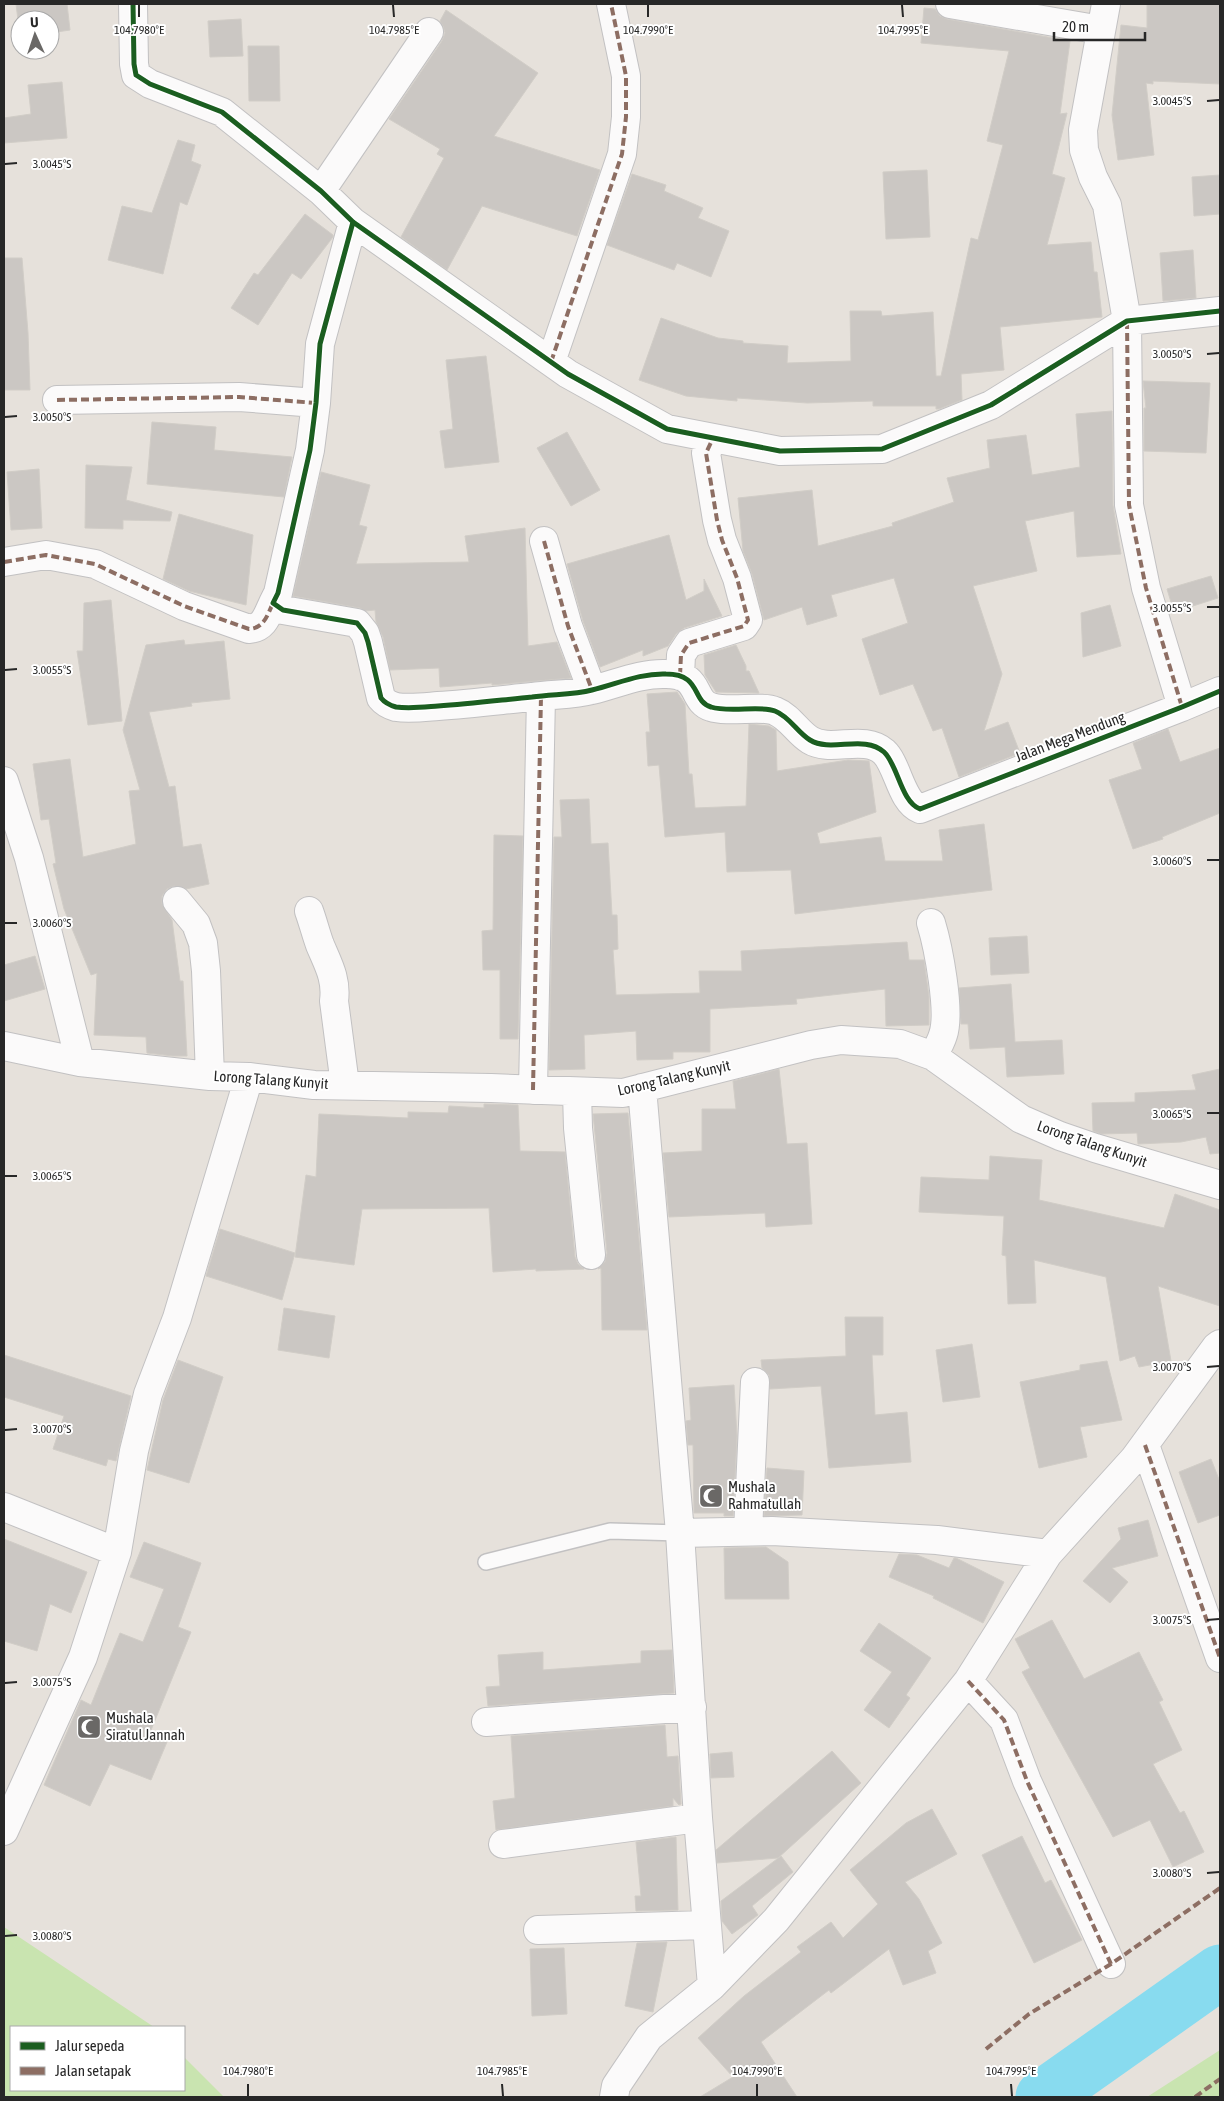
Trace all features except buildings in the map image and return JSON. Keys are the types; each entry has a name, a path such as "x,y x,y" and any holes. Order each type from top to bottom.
{"street":[{"path":"133,4 136,76 150,84 222,112 321,191 353,222 568,374 667,429 780,451 882,449 991,405 1127,321 1220,311"},
{"path":"551,362 622,154 626,117 626,76 611,4"},
{"path":"950,4 1101,30"},
{"path":"1106,4 1083,130 1084,150 1093,177 1107,205 1127,321 1129,505 1146,588 1182,707"},
{"path":"321,191 429,32"},
{"path":"4,562 46,555 95,564 184,606 249,628 256,628 262,625 278,593 308,459 316,403 320,344 353,222"},
{"path":"56,400 239,397 316,403"},
{"path":"273,604 283,610 357,623 365,632 380,698 385,703 397,707 470,704 592,690 633,677 667,673 680,676 681,656 689,643 744,626 748,620 737,578 722,540 717,520 706,453 713,438"},
{"path":"544,541 568,626 592,690"},
{"name":"Jalan Mega Mendung","path":"680,676 691,681 701,700 711,707 748,710 768,709 786,717 810,740 821,744 869,745 883,752 913,805 920,808 1182,707 1220,690"},
{"path":"534,1090 541,696"},
{"path":"4,782 29,858 80,1062"},
{"path":"177,901 196,924 203,943 206,971 210,1076"},
{"path":"309,911 335,983 334,1001 345,1085"},
{"path":"931,923 938,944 945,1015 944,1034 933,1056"},
{"name":"Lorong Talang Kunyit","path":"4,1046 80,1062 210,1076 249,1076 314,1085 491,1088 623,1093 786,1050 841,1040 900,1044 933,1056 1021,1119 1060,1136 1095,1148 1220,1185"},
{"path":"4,1831 83,1657 117,1552 134,1451 148,1394 177,1318 249,1076"},
{"path":"642,1088 680,1533 698,1818 712,1986"},
{"path":"577,1092 578,1128 592,1255"},
{"path":"614,2097 616,2086 649,2037 712,1986 776,1920 968,1681 1048,1554 1134,1459 1220,1344"},
{"path":"748,1531 755,1382"},
{"path":"1144,1445 1220,1658"},
{"path":"4,1507 117,1552"},
{"path":"680,1533 772,1531 937,1540 1048,1554"},
{"path":"968,1681 1004,1720 1027,1781 1111,1964"},
{"path":"486,1722 692,1708"},
{"path":"503,1844 698,1818"},
{"path":"538,1930 706,1925"}],"lane":[{"path":"486,1562 610,1531 680,1533"}],"green space":[{"path":"4,1927 152,2026 10,2026 10,2091 185,2091 185,2058 224,2097 4,2097"},
{"path":"1220,2050 1220,2097 1147,2097"}],"waterway":[{"path":"1043,2097 1220,1972"}],"marked path":[{"path":"551,362 622,154 626,117 626,76 611,4"},
{"path":"1127,321 1129,505 1146,588 1182,707"},
{"path":"57,400 239,397 316,403"},
{"path":"680,676 681,655 689,643 744,626 748,620 737,578 722,540 717,520 706,453 713,438"},
{"path":"544,541 568,626 592,690"},
{"path":"4,562 46,555 95,564 184,606 249,629 262,624 273,603"},
{"path":"533,1090 541,696"},
{"path":"1145,1445 1220,1658"},
{"path":"968,1681 1004,1720 1027,1781 1111,1964"},
{"path":"986,2049 1029,2014 1111,1964 1220,1888"},
{"path":"1195,2097 1220,2079"}],"cycle path":[{"path":"133,4 134,64 136,75 150,84 222,112 321,191 353,222 568,374 667,429 780,451 882,449 991,405 1127,321 1220,311"},
{"path":"353,222 320,344 316,403 310,450 278,593 273,603 283,610 357,623 365,633 381,698 387,704 396,707 417,708 570,694 585,692 647,675 677,675 691,683 705,704 711,707 718,709 769,709 780,714 805,737 818,744 867,744 876,747 889,758 908,799 920,809 1220,691"}],"place":[{"name":"Mushala Rahmatullah","path":"711,1496"},
{"name":"Mushala Siratul Jannah","path":"89,1727"}]}
